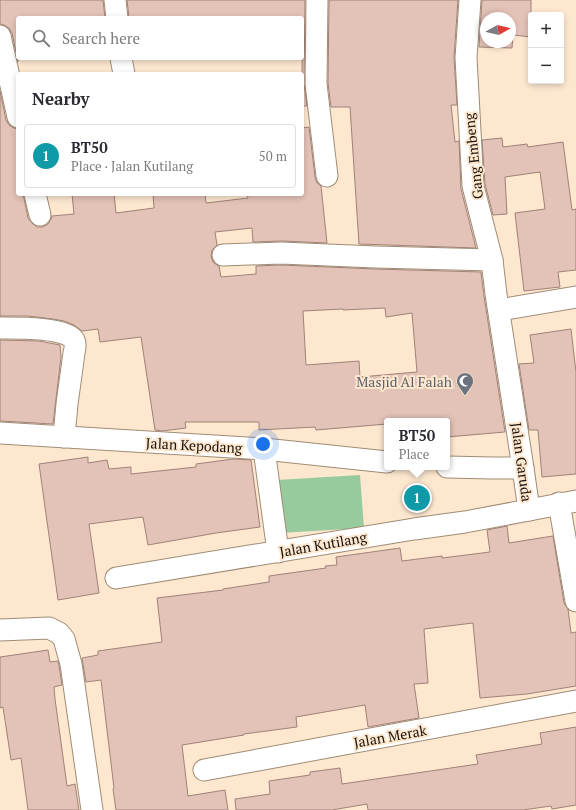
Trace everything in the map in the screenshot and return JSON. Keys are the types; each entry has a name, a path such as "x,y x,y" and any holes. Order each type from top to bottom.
{"street":[{"path":"115,0 117,16"},
{"path":"317,0 316,84 327,176"},
{"name":"Gang Embeng","path":"470,0 466,58 473,186 492,260 499,310"},
{"path":"0,36 16,108"},
{"path":"121,60 124,72"},
{"path":"35,196 40,215"},
{"path":"223,255 281,253 492,260"},
{"path":"499,310 576,297"},
{"name":"Jalan Garuda","path":"499,310 529,510 567,502 576,601"},
{"path":"0,328 39,329 58,332 70,336 74,340 75,346 64,437"},
{"name":"Jalan Kepodang","path":"0,433 264,449 384,462"},
{"path":"264,449 278,552"},
{"path":"450,467 523,468"},
{"name":"Jalan Kutilang","path":"116,578 406,530 465,522 529,510"},
{"path":"0,630 49,628 64,638 71,664 92,810"},
{"name":"Jalan Merak","path":"204,770 576,701"}],"green space":[{"path":"360,475 364,528 280,533 277,480"}],"building":[{"path":"0,0 103,0 105,16 16,16 16,52 12,33 9,28 0,24"},
{"path":"127,0 305,0 304,84 302,60 304,60 304,16 129,16"},
{"path":"329,0 458,0 454,57 457,105 451,105 455,142 459,141 461,189 476,248 359,244 350,107 331,107 328,83"},
{"path":"482,0 531,0 531,12 528,12 528,37 516,35 516,12 481,12"},
{"path":"304,84 307,106 304,106"},
{"path":"0,91 6,120 9,125 16,128 16,196 23,196 28,218 37,227 43,227 48,224 52,216 74,214 72,196 114,196 116,213 154,208 153,196 205,196 206,203 248,198 248,196 304,196 304,128 309,127 315,177 317,183 321,186 327,243 282,241 253,242 252,228 215,232 217,245 212,250 211,256 213,262 219,266 221,277 256,274 256,266 281,265 481,272 505,432 450,437 450,418 384,418 384,424 316,430 315,427 259,430 259,422 185,422 186,428 162,431 155,430 141,337 100,342 98,329 82,331 74,325 64,321 28,316 0,316","holes":["385,308 386,317 412,313 417,372 360,377 359,361 306,365 303,311"]},
{"path":"502,138 503,147 527,144 528,147 563,142 572,210 576,209 576,270 558,272 560,287 524,291 515,213 545,209 540,172 505,177 507,214 493,215 485,184 482,140"},
{"path":"571,329 576,372 576,474 542,477 538,430 529,430 519,364 534,363 530,335"},
{"path":"0,340 39,341 60,345 61,357 53,424 0,421"},
{"path":"88,457 88,463 107,460 109,469 131,467 131,474 196,467 196,464 233,459 251,460 260,527 148,545 143,517 89,524 99,593 58,600 39,464"},
{"path":"507,526 509,543 553,536 564,603 568,609 571,633 576,632 576,686 527,694 480,698 473,623 424,629 428,683 414,684 419,718 368,727 365,705 296,717 297,727 244,734 182,745 188,796 225,790 228,810 116,810 101,680 86,682 82,658 98,655 98,651 162,642 157,598 223,590 269,582 269,576 326,568 325,566 337,565 336,557 400,548 402,561 490,552 487,530"},
{"path":"48,650 50,662 58,661 59,666 62,685 54,687 67,786 75,784 79,810 28,810 21,758 11,760 3,707 0,708 0,657"},
{"path":"576,727 576,805 552,809 551,806 523,810 368,810 367,804 332,810 236,810 235,799 270,794 269,781 310,775 310,772 340,768 342,784 478,764 476,755 542,744 540,733"}],"place":[{"name":"Masjid Al Falah","path":"465,396"},
{"name":"BT50","path":"417,498"}]}
